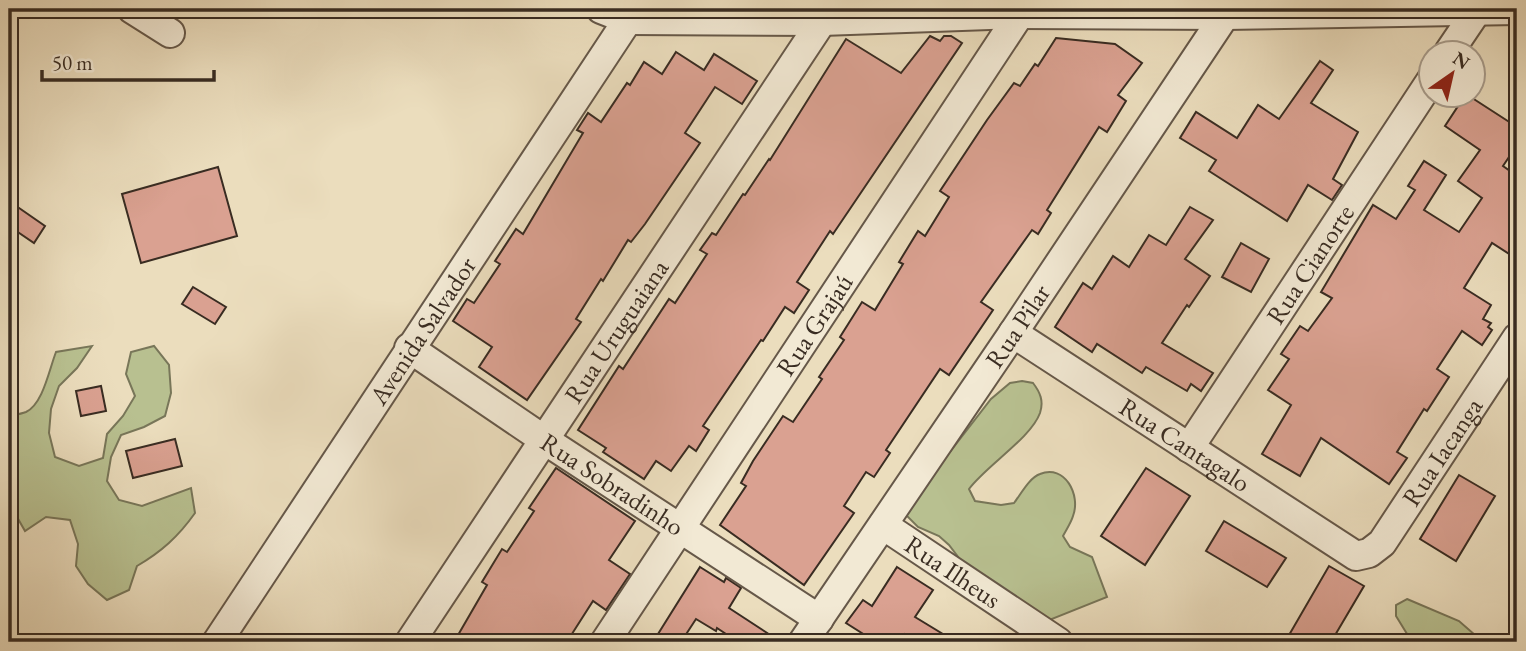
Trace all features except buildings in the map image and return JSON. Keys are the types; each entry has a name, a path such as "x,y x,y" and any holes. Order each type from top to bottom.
{"street":[{"path":"132,9 170,33"},
{"path":"601,9 632,14 822,20 1021,11 1517,10"},
{"path":"1458,38 1477,9"},
{"name":"Rua Grajaú","path":"605,642 1021,11"},
{"name":"Rua Pilar","path":"803,642 1227,12"},
{"name":"Avenida Salvador","path":"217,642 632,14"},
{"name":"Rua Uruguaiana","path":"410,642 822,20"},
{"name":"Rua Cianorte","path":"1189,448 1418,100"},
{"name":"Rua Cantagalo","path":"1013,333 1356,556"},
{"name":"Rua Iacanga","path":"1356,556 1369,553 1382,543 1517,338"},
{"name":"Rua Sobradinho","path":"409,348 819,619"},
{"name":"Rua Ilheus","path":"883,526 1058,642"}],"green space":[{"path":"92,346 77,368 59,386 51,409 49,433 55,457 79,466 103,458 107,434 123,416 135,396 126,374 131,352 154,346 169,365 171,393 165,416 121,435 111,457 107,481 119,500 142,506 191,488 195,513 169,543 137,566 129,590 107,600 88,584 76,566 78,544 70,520 46,517 25,531 9,503 9,416 26,412 37,402 56,352"},
{"path":"1010,383 1033,383 1038,390 1040,413 1028,432 969,489 975,501 1001,505 1014,503 1029,483 1040,474 1057,473 1064,477 1073,491 1075,508 1063,536 1070,547 1092,557 1107,597 1042,623 981,587 949,545 939,536 918,527 905,514 991,399"},
{"path":"1407,599 1459,621 1483,642 1412,642 1396,616 1396,605"}]}
